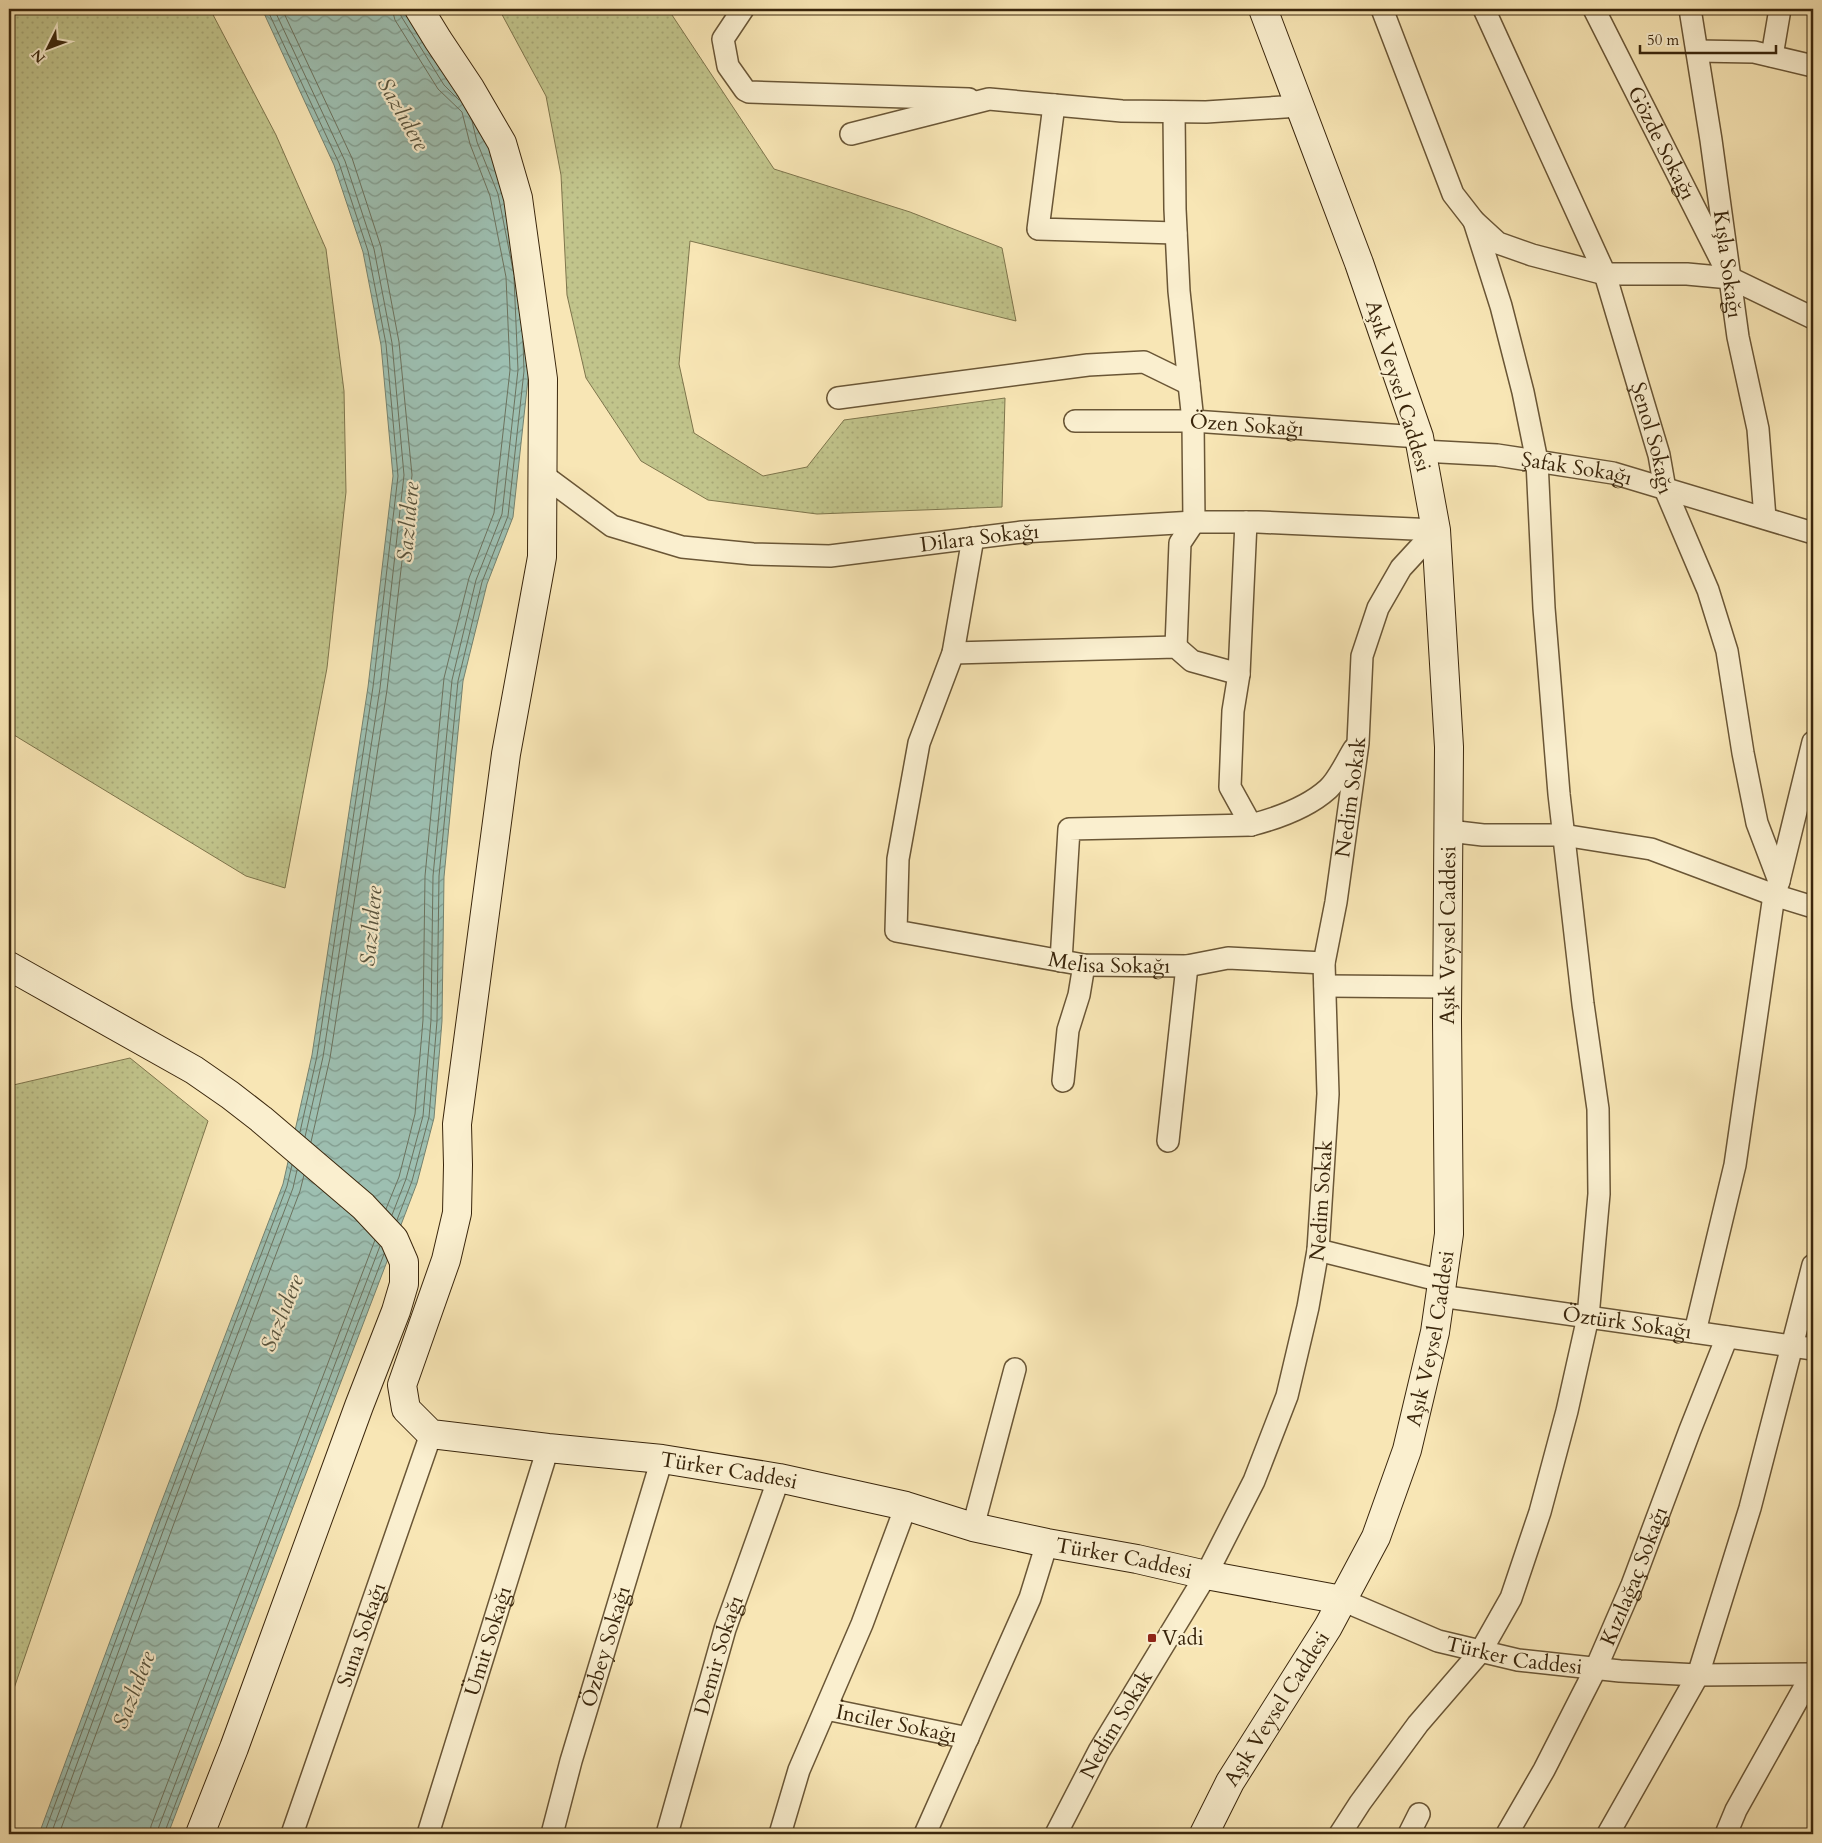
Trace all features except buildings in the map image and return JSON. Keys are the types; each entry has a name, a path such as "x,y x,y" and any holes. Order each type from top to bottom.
{"street":[{"path":"419,9 470,88 502,143 518,198 543,379 542,557 506,754 457,1124 457,1213 446,1260 402,1385 406,1410 431,1434"},
{"path":"743,9 723,39 728,66 745,90 749,92 990,100 1122,111 1206,112 1299,106"},
{"path":"1382,9 1453,194 1474,221 1498,243 1532,255 1604,274 1687,274 1730,278 1813,318"},
{"name":"Şenol Sokağı","path":"1484,9 1604,274 1659,455 1665,489 1708,590 1727,652 1743,753 1757,823 1776,888"},
{"name":"Gözde Sokağı","path":"1594,9 1730,278"},
{"name":"Kışla Sokağı","path":"1690,9 1712,140 1738,337 1758,429 1765,518"},
{"path":"1772,56 1780,9"},
{"name":"Aşık Veysel Caddesi","path":"1204,1834 1230,1782 1328,1627 1376,1537 1407,1450 1435,1332 1449,1234 1449,747 1436,530 1421,444 1359,262 1299,106 1268,10"},
{"path":"1697,51 1754,52 1813,70"},
{"path":"851,134 990,100"},
{"path":"1054,105 1038,229 1176,233"},
{"path":"1174,112 1179,291 1193,421 1194,522 1180,543 1176,647"},
{"path":"1340,1834 1360,1803 1418,1724 1481,1651 1511,1598 1540,1512 1567,1411 1588,1317 1599,1194 1598,1109 1583,1004 1563,835 1544,608 1537,461 1523,392 1502,306 1474,221"},
{"path":"838,398 1088,366 1144,362 1189,384"},
{"name":"Özen Sokağı","path":"1075,421 1193,421 1421,444"},
{"name":"Şafak Sokağı","path":"1421,444 1613,473 1813,533"},
{"name":"Dilara Sokağı","path":"543,475 612,526 682,547 753,554 830,556 1022,532 1194,522 1246,522 1436,530"},
{"path":"1246,522 1239,674 1233,712 1230,787 1251,825"},
{"name":"Nedim Sokak","path":"1056,1834 1098,1750 1206,1575 1254,1481 1287,1396 1308,1306 1318,1250 1328,1094 1324,963 1336,902 1358,743 1362,656 1378,608 1401,568 1436,530"},
{"path":"973,538 953,653 1176,647 1192,661 1239,674"},
{"name":"Melisa Sokağı","path":"953,653 919,744 898,859 896,931 1084,965 1187,966 1228,958 1324,963"},
{"path":"1695,1332 1735,1165 1776,888 1813,742"},
{"path":"1061,961 1069,829 1251,825 1272,820 1299,809 1329,788 1358,743"},
{"path":"1448,831 1483,835 1563,835 1651,849 1776,888 1813,908"},
{"path":"1063,1081 1068,1030 1079,995 1084,965"},
{"path":"9,966 194,1070 261,1119 357,1201 394,1239 404,1262 404,1284 396,1311 359,1406 234,1748 200,1834"},
{"path":"1168,1140 1187,966"},
{"path":"1325,986 1448,987"},
{"name":"Öztürk Sokağı","path":"1318,1250 1441,1288 1588,1317 1803,1348"},
{"path":"1608,1834 1698,1674 1803,1348 1813,1265"},
{"name":"Kızılağaç Sokağı","path":"1507,1834 1544,1770 1596,1668 1632,1585 1727,1337"},
{"path":"973,1527 1015,1369"},
{"name":"Türker Caddesi","path":"431,1434 662,1459 780,1478 906,1506 973,1527 1047,1543 1137,1559 1206,1575 1342,1600 1438,1640 1518,1660 1620,1671 1698,1674 1812,1674"},
{"name":"Suna Sokağı","path":"292,1834 431,1434"},
{"name":"Ümit Sokağı","path":"428,1834 548,1448"},
{"name":"Özbey Sokağı","path":"552,1834 570,1761 662,1459"},
{"name":"Demir Sokağı","path":"667,1834 725,1629 780,1478"},
{"path":"780,1834 799,1770 862,1624 906,1506"},
{"path":"925,1834 1030,1598 1047,1543"},
{"path":"1726,1834 1736,1810 1812,1674"},
{"name":"İnciler Sokağı","path":"826,1710 968,1738"},
{"path":"1410,1834 1419,1814"}],"green space":[{"path":"9,9 210,9 276,135 326,249 344,391 346,492 327,668 285,888 246,876 9,732"},
{"path":"499,9 668,9 774,169 910,212 1002,248 1016,321 690,241 679,364 694,433 763,476 807,467 844,420 1005,398 1002,507 817,514 708,500 641,461 586,378 567,295 561,175 546,96"},
{"path":"130,1058 208,1121 9,1703 9,1086"}],"water":[{"name":"Sazlıdere","path":"262,9 410,9 478,102 508,191 529,370 513,517 487,584 463,681 444,877 442,1021 434,1118 417,1183 168,1834 39,1834 158,1511 283,1184 312,1055 368,687 393,476 381,345 363,252 334,165"}],"place":[{"name":"Vadi","path":"1152,1638"}]}
